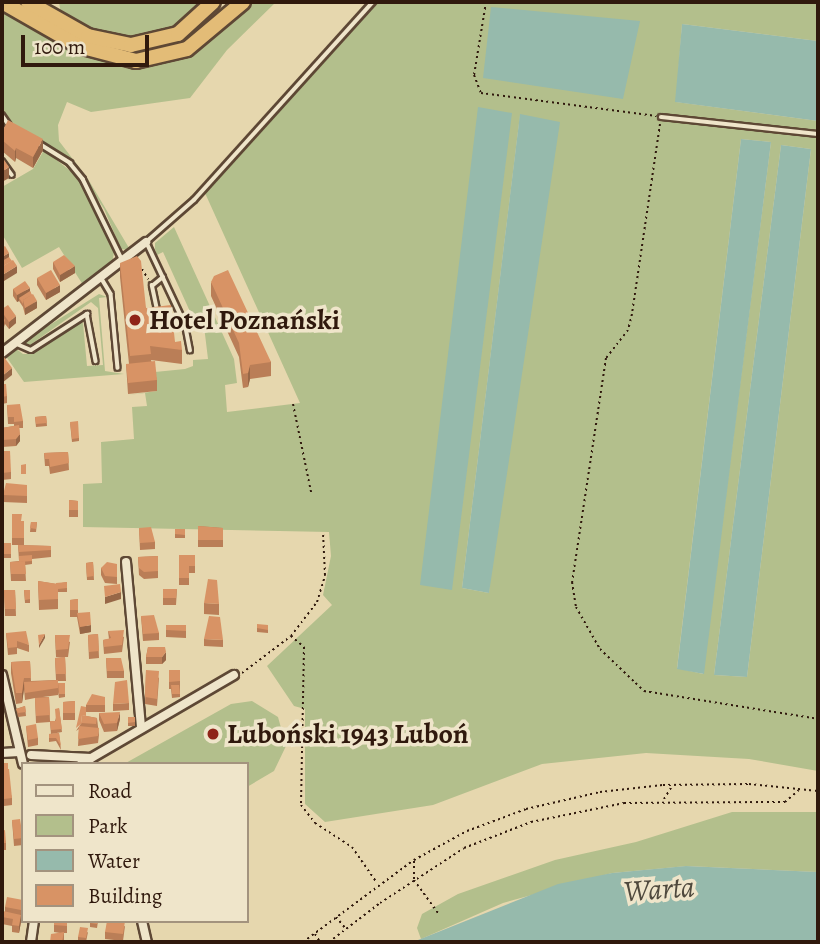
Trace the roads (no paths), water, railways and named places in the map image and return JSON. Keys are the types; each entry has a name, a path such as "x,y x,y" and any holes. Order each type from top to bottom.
{"highway":[{"path":"2,2 86,49 136,61 187,49 243,2"},
{"path":"27,2 50,8 88,36 123,44 146,44 184,30 213,2"}],"street":[{"path":"2,353 102,279 146,242"},
{"path":"126,562 141,725"},
{"path":"2,675 22,762"},
{"path":"84,762 141,725 234,675"},
{"path":"2,753 19,752"},
{"path":"31,755 91,758"},
{"path":"31,942 34,923"},
{"path":"142,923 147,942"}],"lane":[{"path":"190,351 177,308 146,242 194,200 373,2"},
{"path":"2,115 16,130"},
{"path":"661,117 818,134"},
{"path":"27,137 79,174 106,219 123,261"},
{"path":"2,162 12,175"},
{"path":"163,277 151,289 155,308 177,308"},
{"path":"102,279 111,294 118,368"},
{"path":"15,343 22,350 30,350 78,316 87,314 96,361"}],"water":[{"path":"491,7 640,21 623,99 483,78"},
{"path":"682,24 818,41 818,121 675,102"},
{"path":"478,107 512,113 452,590 420,585"},
{"path":"520,114 560,122 489,593 462,588"},
{"path":"741,139 771,142 704,674 677,669"},
{"path":"781,145 811,149 747,677 714,675"},
{"name":"Warta","path":"686,866 818,872 818,942 413,942 558,884 612,873"}],"place":[{"name":"Hotel Poznański","path":"135,320"},
{"name":"Luboński 1943 Luboń","path":"213,734"}]}
